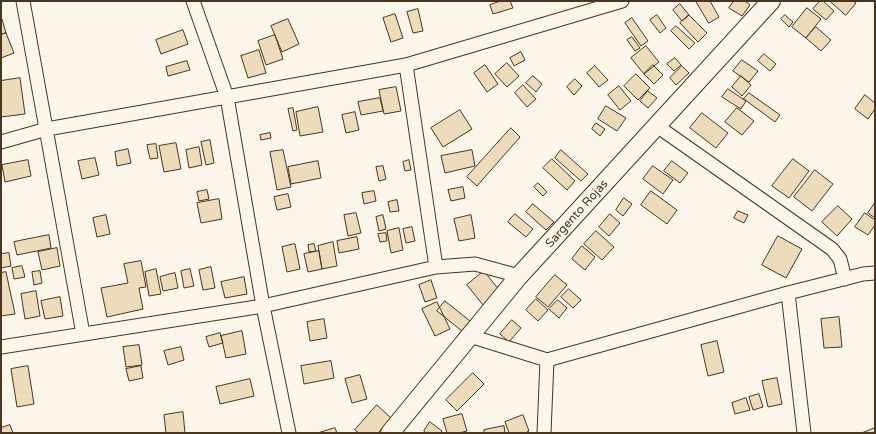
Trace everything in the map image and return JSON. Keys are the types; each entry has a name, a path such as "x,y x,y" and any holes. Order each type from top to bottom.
{"street":[{"path":"23,1 83,334"},
{"path":"193,1 228,97 263,306 289,433"},
{"path":"1,142 47,129 406,65 622,1"},
{"name":"Sargento Rojas","path":"390,433 519,276 771,1"},
{"path":"406,65 436,267"},
{"path":"657,126 832,249 840,259 845,278"},
{"path":"1,347 263,306 436,267 475,264 519,276"},
{"path":"470,336 547,360 788,293 845,278 875,273"},
{"path":"788,293 804,433"},
{"path":"544,433 547,360"}],"building":[{"path":"501,1 510,1 513,8 493,14 490,5"},
{"path":"696,1 710,1 719,17 709,23"},
{"path":"734,1 745,1 750,5 742,16 729,8"},
{"path":"820,1 823,1 834,11 826,20 813,9"},
{"path":"830,1 853,1 856,3 846,15"},
{"path":"680,4 689,15 682,21 673,10"},
{"path":"807,8 821,19 806,38 792,27"},
{"path":"418,9 423,31 413,33 407,12"},
{"path":"395,14 403,38 391,42 383,18"},
{"path":"657,15 666,28 660,33 650,20"},
{"path":"689,15 707,33 698,42 680,23"},
{"path":"785,15 793,22 789,27 781,19"},
{"path":"632,18 648,41 641,46 625,23"},
{"path":"1,19 6,33 1,34"},
{"path":"288,19 299,44 282,52 271,26"},
{"path":"676,26 695,43 689,49 671,31"},
{"path":"816,27 831,40 821,51 806,38"},
{"path":"183,30 188,44 161,54 156,40"},
{"path":"6,33 14,53 1,58 1,35"},
{"path":"275,35 283,59 266,65 258,41"},
{"path":"632,37 640,48 635,51 627,40"},
{"path":"646,46 659,62 644,74 631,58"},
{"path":"259,50 266,73 248,78 241,56"},
{"path":"521,52 525,60 514,66 510,58"},
{"path":"764,54 776,64 770,71 758,61"},
{"path":"675,58 681,65 674,71 667,64"},
{"path":"742,60 758,71 749,82 733,71"},
{"path":"187,61 190,70 168,76 166,67"},
{"path":"507,63 519,76 507,87 495,74"},
{"path":"485,65 498,84 487,92 474,73"},
{"path":"653,65 663,75 654,84 644,74"},
{"path":"595,66 608,80 599,87 587,73"},
{"path":"682,66 689,73 676,85 670,78"},
{"path":"636,74 650,88 638,100 624,86"},
{"path":"533,76 542,84 536,92 526,83"},
{"path":"741,76 751,85 742,96 732,87"},
{"path":"20,78 25,114 1,117 1,81"},
{"path":"575,79 582,86 574,95 567,87"},
{"path":"523,85 536,99 527,107 515,93"},
{"path":"619,86 631,101 620,110 608,95"},
{"path":"396,87 401,111 384,114 379,90"},
{"path":"728,89 746,101 741,109 722,97"},
{"path":"648,91 657,98 648,108 640,101"},
{"path":"749,93 780,115 775,122 744,99"},
{"path":"865,95 875,103 875,109 868,119 855,109"},
{"path":"380,98 383,111 361,115 358,102"},
{"path":"606,106 626,118 617,131 598,119"},
{"path":"318,107 323,132 300,136 296,112"},
{"path":"293,108 297,130 293,131 288,109"},
{"path":"737,108 754,121 742,135 725,122"},
{"path":"460,110 472,129 443,147 431,128"},
{"path":"355,112 359,130 346,133 342,115"},
{"path":"702,113 728,133 716,148 690,128"},
{"path":"596,123 605,129 600,136 592,129"},
{"path":"511,128 520,137 477,186 467,177"},
{"path":"270,133 271,138 261,140 260,135"},
{"path":"210,140 214,163 206,165 201,142"},
{"path":"176,143 181,169 164,172 159,146"},
{"path":"156,144 158,158 150,159 147,145"},
{"path":"199,147 202,165 189,168 186,150"},
{"path":"128,149 131,163 117,166 115,152"},
{"path":"283,150 291,187 277,190 270,152"},
{"path":"472,150 475,166 445,173 441,156"},
{"path":"561,150 588,174 581,181 555,158"},
{"path":"95,158 99,175 82,179 78,161"},
{"path":"552,159 575,181 567,190 543,168"},
{"path":"793,159 809,171 789,198 772,186"},
{"path":"28,160 31,176 5,182 2,165"},
{"path":"409,160 411,170 405,171 403,162"},
{"path":"318,161 321,178 291,184 288,167"},
{"path":"672,161 688,173 680,183 664,171"},
{"path":"383,166 386,179 379,181 376,167"},
{"path":"653,166 673,180 663,194 643,179"},
{"path":"815,170 833,184 812,211 794,197"},
{"path":"538,183 547,192 543,196 534,187"},
{"path":"463,187 465,198 451,201 448,190"},
{"path":"207,190 209,199 199,201 197,192"},
{"path":"374,191 376,201 364,204 362,193"},
{"path":"651,191 677,210 667,224 641,205"},
{"path":"288,194 291,207 277,210 274,197"},
{"path":"624,198 632,204 623,216 616,210"},
{"path":"219,199 222,219 201,223 197,203"},
{"path":"397,200 399,211 390,212 388,202"},
{"path":"875,203 875,218 868,213"},
{"path":"533,204 554,222 546,230 526,212"},
{"path":"838,206 852,219 837,236 822,222"},
{"path":"738,211 748,215 744,223 734,218"},
{"path":"356,213 361,233 348,236 344,215"},
{"path":"865,213 875,220 875,225 868,235 855,227"},
{"path":"515,214 533,229 526,237 508,222"},
{"path":"610,214 620,223 609,236 599,227"},
{"path":"106,215 110,234 97,237 93,218"},
{"path":"383,215 386,229 379,231 376,217"},
{"path":"471,215 475,238 459,241 454,219"},
{"path":"412,227 415,241 406,243 403,229"},
{"path":"399,228 403,250 391,253 387,231"},
{"path":"596,231 614,247 602,260 584,244"},
{"path":"386,233 387,241 380,242 378,234"},
{"path":"49,235 51,248 17,255 14,242"},
{"path":"778,236 802,249 786,278 762,265"},
{"path":"357,237 359,249 339,253 337,241"},
{"path":"333,242 337,266 322,269 318,246"},
{"path":"295,244 300,269 287,272 282,247"},
{"path":"314,244 316,251 309,252 308,245"},
{"path":"582,246 595,257 585,270 572,259"},
{"path":"57,248 60,266 42,270 38,252"},
{"path":"319,251 322,269 308,272 304,254"},
{"path":"9,253 11,266 1,268 1,254"},
{"path":"141,261 146,287 139,288 143,309 107,317 101,288 128,283 124,264"},
{"path":"22,266 25,277 14,279 12,268"},
{"path":"211,267 215,288 203,290 199,270"},
{"path":"156,269 161,294 149,296 145,272"},
{"path":"190,269 194,286 184,288 181,271"},
{"path":"40,271 42,283 34,285 32,272"},
{"path":"484,271 500,291 483,305 467,285"},
{"path":"6,272 15,314 1,316 1,273"},
{"path":"175,273 178,288 163,291 160,277"},
{"path":"555,275 567,285 548,307 536,297"},
{"path":"244,277 247,294 225,298 221,282"},
{"path":"431,280 437,298 425,302 419,285"},
{"path":"569,289 581,300 573,308 561,297"},
{"path":"36,291 40,316 25,319 21,294"},
{"path":"60,297 63,316 45,319 41,301"},
{"path":"536,299 548,310 538,321 526,310"},
{"path":"558,300 567,308 559,318 549,309"},
{"path":"445,301 470,321 462,331 437,311"},
{"path":"437,302 450,329 435,336 422,309"},
{"path":"839,317 842,347 824,348 821,319"},
{"path":"324,319 327,338 310,341 307,322"},
{"path":"512,320 521,328 509,342 500,334"},
{"path":"242,331 246,354 226,358 221,336"},
{"path":"220,333 223,343 209,347 206,337"},
{"path":"717,341 724,372 708,376 701,345"},
{"path":"139,345 142,365 126,367 123,347"},
{"path":"181,347 184,360 168,365 164,351"},
{"path":"331,361 334,378 304,384 301,366"},
{"path":"28,366 34,404 17,407 11,369"},
{"path":"141,366 143,378 129,381 126,369"},
{"path":"473,373 484,384 457,411 446,400"},
{"path":"360,375 367,399 352,403 345,379"},
{"path":"777,378 782,404 768,407 762,381"},
{"path":"250,379 254,396 220,404 216,387"},
{"path":"759,394 763,407 753,410 749,397"},
{"path":"746,398 750,410 735,414 732,403"},
{"path":"377,405 391,418 378,433 359,433 355,430"},
{"path":"183,412 185,433 166,433 164,415"},
{"path":"462,414 467,431 447,433 443,419"},
{"path":"523,415 529,431 525,433 509,433 505,422"},
{"path":"430,422 442,431 441,433 426,433 424,431"},
{"path":"10,425 13,433 1,433 1,428"},
{"path":"504,426 505,433 484,433 484,430"},
{"path":"335,428 337,433 318,433"},
{"path":"875,428 875,433 862,433"}]}
